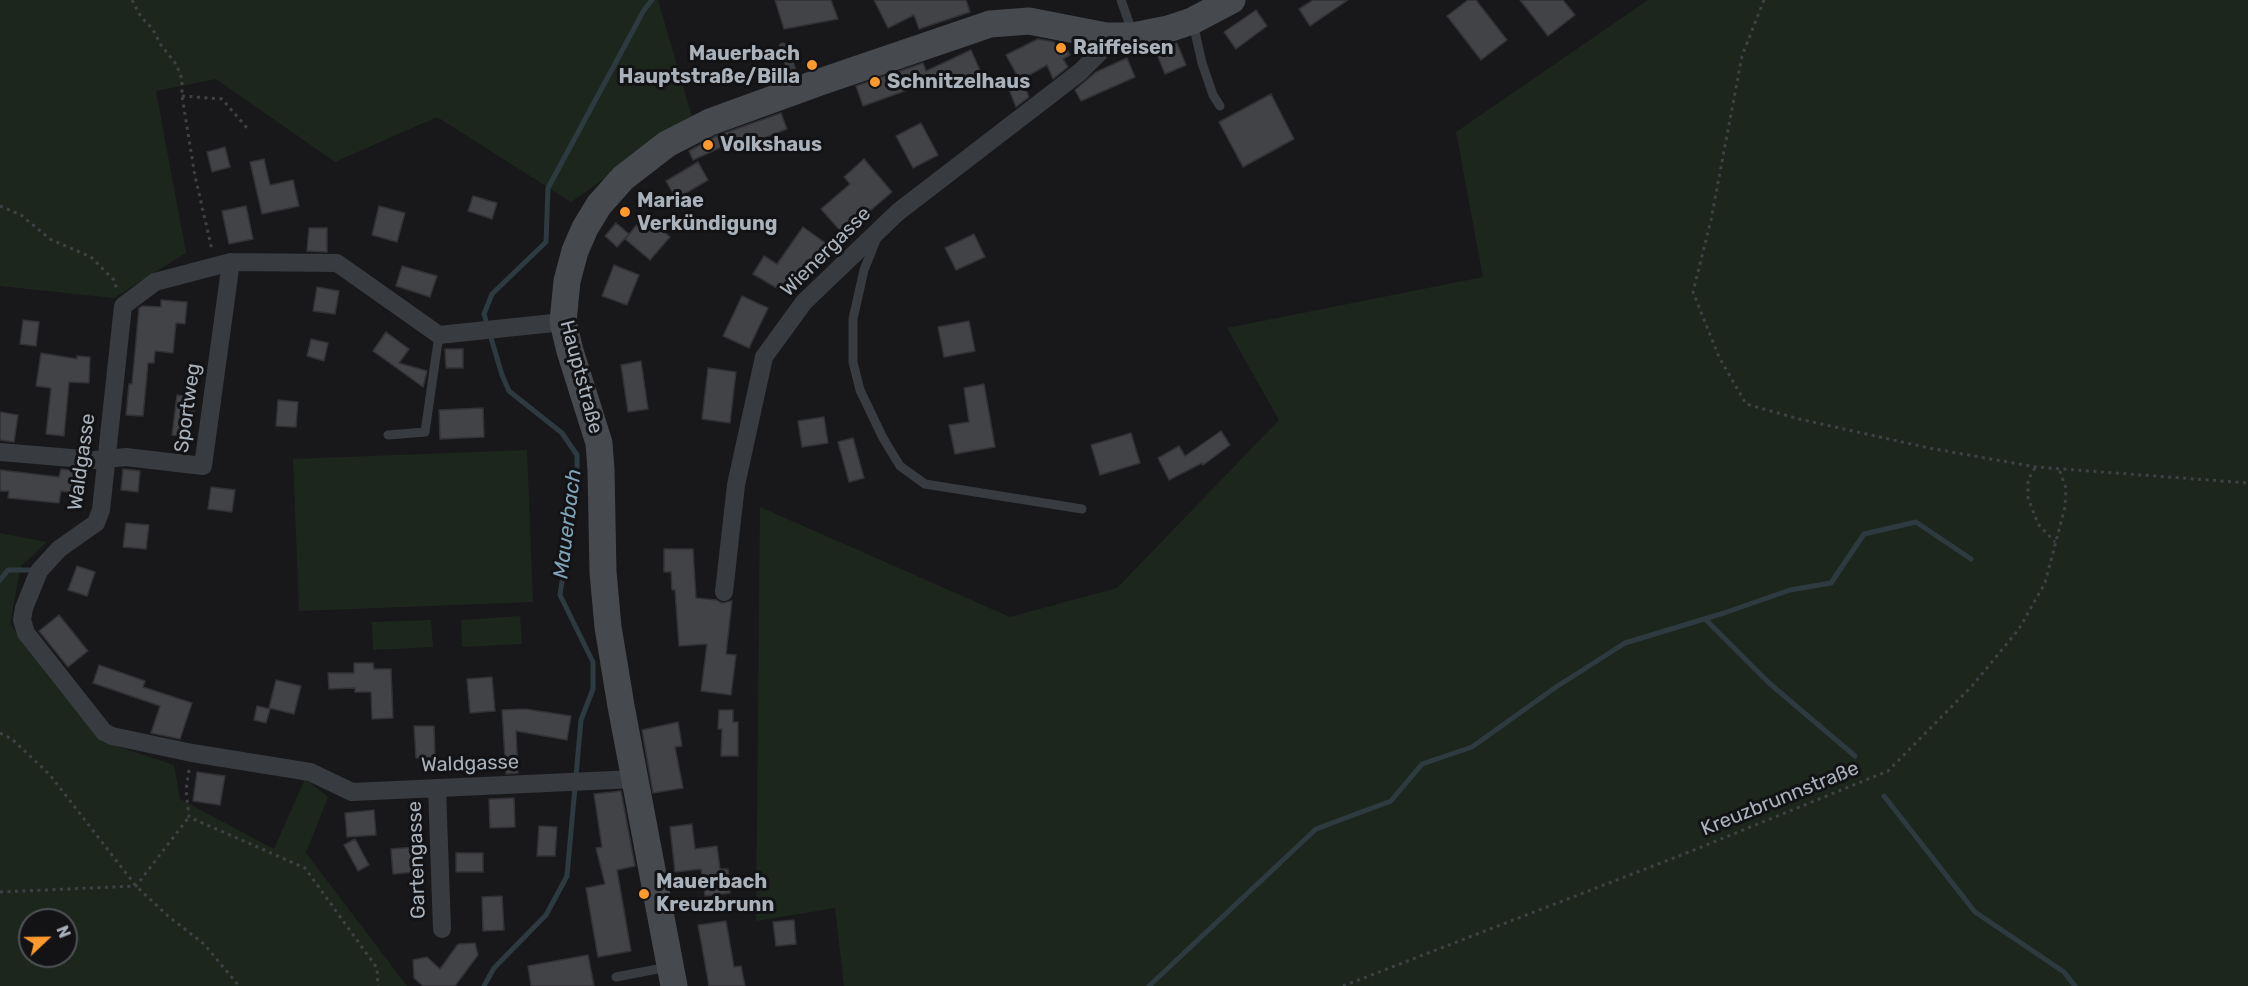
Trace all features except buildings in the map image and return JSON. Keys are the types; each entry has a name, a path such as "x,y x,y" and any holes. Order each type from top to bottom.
{"main road":[{"name":"Hauptstraße","path":"672,976 616,678 606,605 599,443 563,322 567,281 580,239 599,205 623,178 656,151 684,134 799,90 967,31 999,22 1047,23 1124,36 1168,29 1192,21 1232,0"}],"street":[{"name":"Wienergasse","path":"724,592 736,485 764,357 804,302 898,212 1124,36"},
{"path":"123,306 155,282 224,264 337,263 439,335 563,322"},
{"name":"Sportweg","path":"108,459 126,457 203,466 224,264"},
{"name":"Waldgasse","path":"123,306 101,510 96,523 59,549 39,571 24,608 22,620 26,633 104,732 112,736 192,753 310,772 351,792 635,779"},
{"path":"0,452 95,460 108,459"},
{"name":"Gartengasse","path":"436,788 442,929"}],"lane":[{"path":"1121,0 1124,36"},
{"path":"1192,21 1202,63 1213,94 1220,106"},
{"path":"783,47 799,90"},
{"path":"880,229 864,270 853,319 853,363 860,390 883,438 900,466 925,484 1082,509"},
{"path":"388,435 425,432 439,335"},
{"path":"616,977 672,976"}],"path":[{"path":"132,0 141,17 152,28 160,45 176,64 182,79 182,96 195,176 224,264"},
{"path":"1764,0 1742,56 1711,220 1693,292 1719,357 1746,404 1929,448 2036,467 2248,483"},
{"path":"182,96 222,99 247,128"},
{"path":"0,206 21,216 50,239 91,257 114,280 123,306"},
{"path":"2036,467 2028,480 2028,498 2038,524 2055,542"},
{"name":"Kreuzbrunnstraße","path":"1343,986 1689,852 1888,771 1972,686 2019,629 2045,582 2065,507 2066,488 2059,469"},
{"path":"0,733 12,739 50,775 136,886 168,916 204,944 239,986"},
{"path":"0,892 136,886 189,817 186,790 192,753"},
{"path":"189,817 305,868 376,968 378,986"}],"shaded area":[{"path":"0,0 658,0 692,117 571,202 437,117 335,162 216,79 156,91 186,253 114,298 0,286"},
{"path":"1648,0 2248,0 2248,986 844,986 835,908 756,921 760,507 1010,617 1117,588 1279,420 1227,328 1483,277 1456,132"},
{"path":"527,450 533,602 299,611 293,459"},
{"path":"0,533 47,542 21,566 10,624 56,686 104,742 174,765 180,799 274,849 305,779 328,797 306,853 407,986 0,986"},
{"path":"520,616 522,644 462,647 461,620"},
{"path":"431,620 433,647 373,650 372,622"}],"waterway":[{"name":"Mauerbach","path":"484,986 494,968 546,915 567,876 581,720 593,689 593,662 560,595 577,478 577,455 562,433 509,391 484,314 492,294 546,242 548,188 644,10 652,0"},
{"path":"1149,986 1316,829 1391,801 1422,764 1472,747 1556,687 1625,643 1790,590 1831,583 1864,534 1916,522 1971,559"},
{"path":"0,580 8,570 31,570"},
{"path":"1705,619 1769,683 1855,756"},
{"path":"1884,796 1975,912 2064,972 2075,986"}],"place":[{"name":"Raiffeisen","path":"1061,48"},
{"name":"Mauerbach Hauptstraße/Billa","path":"812,65"},
{"name":"Schnitzelhaus","path":"875,82"},
{"name":"Volkshaus","path":"708,145"},
{"name":"Mariae Verkündigung","path":"625,212"},
{"name":"Mauerbach Kreuzbrunn","path":"644,894"}]}
